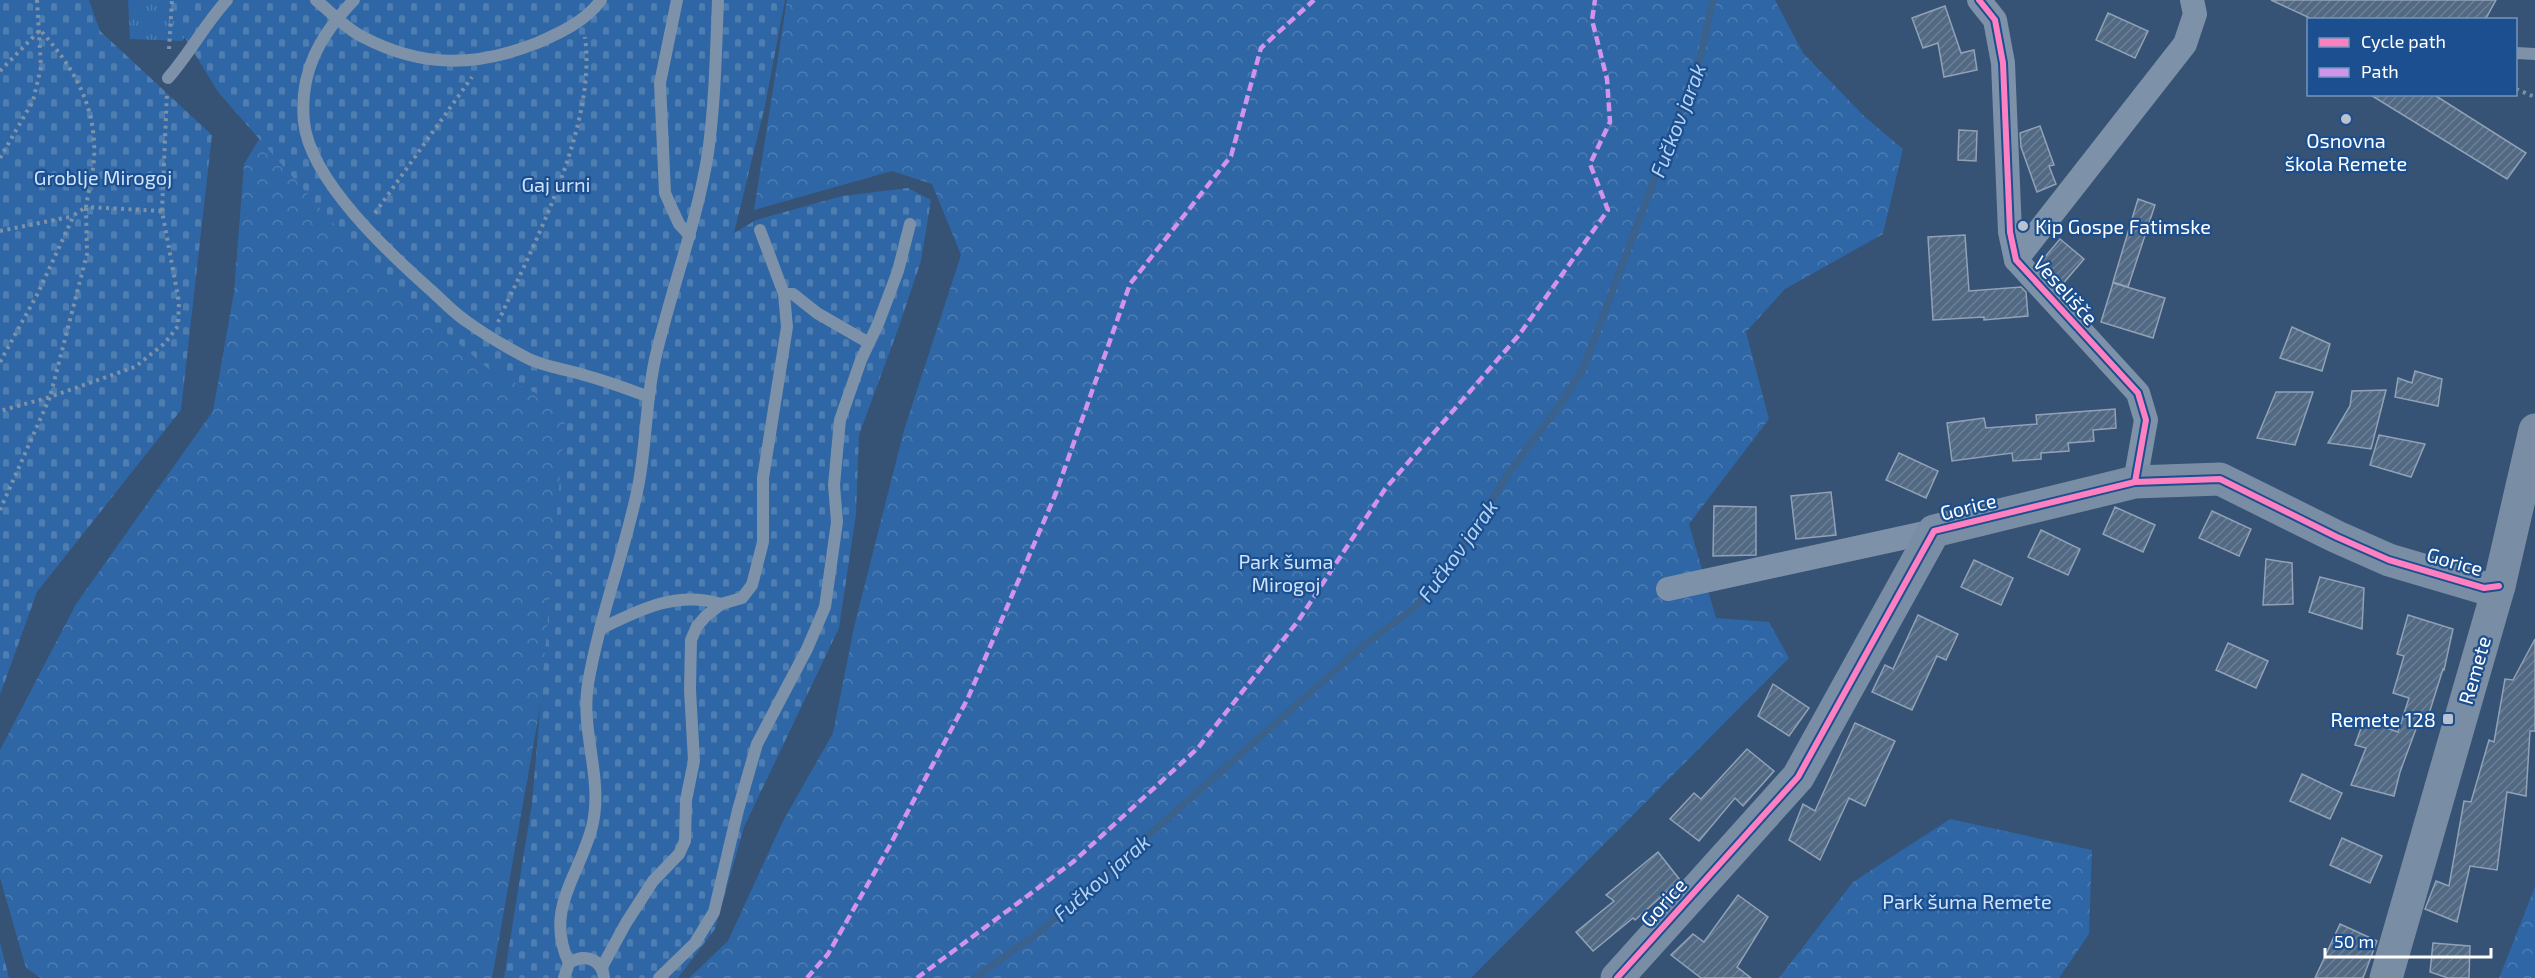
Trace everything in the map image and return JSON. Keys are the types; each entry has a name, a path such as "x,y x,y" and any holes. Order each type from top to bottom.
{"street":[{"name":"Veselišče","path":"1979,0 1995,20 2003,63 2010,232 2016,260 2138,393 2146,420 2135,482"},
{"name":"Veselišče","path":"2016,260 2185,44 2194,14 2192,0"},
{"name":"Remete","path":"2386,978 2499,586 2535,430"},
{"name":"Gorice","path":"1668,589 1934,531 2135,482 2220,479 2389,560 2484,588 2499,586"},
{"name":"Gorice","path":"1617,978 1798,777 1934,531"}],"lane":[{"path":"168,78 183,61 209,20 227,0"},
{"path":"316,0 361,37 404,56 446,62 484,60 522,49 561,33 594,9 601,0"},
{"path":"354,0 337,17 320,42 308,70 303,96 304,124 313,154 336,191 402,265 468,323 530,360 586,375 649,397"},
{"path":"677,0 660,83 665,192 679,224 690,236"},
{"path":"564,978 569,963 562,947 559,926 570,880 592,826 593,758 585,727 587,687 600,629 638,491 655,357 690,236 708,154 715,82 718,0"},
{"path":"2517,53 2535,54"},
{"path":"659,978 695,943 714,912 738,810 757,744 807,649 825,607 837,522 834,485 840,420 848,394 897,271 910,224"},
{"path":"603,973 626,923 653,881 679,854 686,841 686,800 694,761 690,690 691,640 697,626 721,604 742,598 752,585 763,542 763,478 787,327 784,294 760,230"},
{"path":"784,294 793,294 833,323 869,343"},
{"path":"600,629 655,604 680,599 710,600 721,604"},
{"path":"569,963 585,957 594,960 603,973"}],"path":[{"path":"0,158 33,101 41,67 38,0"},
{"path":"0,411 50,397 135,367 165,343 178,326 179,302 162,211 171,0"},
{"path":"492,337 547,214 578,127 585,77 586,48 580,20"},
{"path":"0,71 40,30"},
{"path":"0,510 50,397 87,255 86,207 95,145 90,111 78,80 63,55 40,30"},
{"path":"366,226 484,60"},
{"path":"2517,89 2535,97"},
{"path":"0,362 38,293 75,216 86,207 162,211"},
{"path":"0,231 75,216"}],"green space":[{"name":"Groblje Mirogoj","path":"0,0 89,0 100,31 212,135 181,410 37,592 0,695"},
{"path":"128,0 215,0 182,41 130,39"},
{"name":"Gaj urni","path":"162,0 785,0 765,106 734,233 756,220 842,196 908,188 931,200 921,261 859,435 856,514 839,628 744,827 715,929 678,978 504,978 532,803 566,408 491,371 379,275 218,92"},
{"name":"Park šuma Mirogoj","path":"787,0 1775,0 1803,53 1865,117 1903,149 1883,234 1785,289 1746,332 1769,419 1689,524 1716,618 1769,622 1789,658 1471,978 689,978 728,941 783,821 833,733 854,627 904,430 961,255 932,184 892,171 754,210"},
{"path":"283,100 567,408 548,663 492,978 41,978 26,968 0,878 0,750 76,604 213,411 234,292 244,164"},
{"name":"Park šuma Remete","path":"1950,819 2092,850 2089,934 2059,978 1779,978 1853,882"},
{"path":"2535,887 2535,978 2499,978"},
{"path":"0,942 9,978 0,978"}],"building":[{"path":"2271,0 2496,0 2486,18 2310,18"},
{"path":"1945,6 1961,53 1974,50 1977,70 1944,77 1938,43 1923,48 1912,18"},
{"path":"2108,13 2148,31 2135,58 2096,40"},
{"path":"2372,96 2436,96 2526,153 2507,179"},
{"path":"2040,126 2054,165 2049,166 2056,184 2037,192 2021,147 2020,133"},
{"path":"1959,130 1977,131 1976,161 1958,160"},
{"path":"2138,199 2155,205 2128,287 2113,282"},
{"path":"1965,235 1969,291 2021,287 2026,292 2028,316 1984,320 1984,317 1933,320 1928,237"},
{"path":"2060,239 2084,259 2060,287 2039,264"},
{"path":"2113,283 2165,298 2153,338 2101,322"},
{"path":"2292,327 2330,344 2322,371 2280,358"},
{"path":"2415,371 2442,379 2438,406 2395,397 2398,378 2412,383"},
{"path":"2386,390 2371,449 2328,443 2350,406 2352,391"},
{"path":"2276,392 2313,392 2295,445 2257,438"},
{"path":"2115,409 2116,428 2093,430 2094,441 2068,443 2069,451 2041,453 2041,459 2013,461 2012,453 1952,461 1947,423 1984,418 1986,428 2037,424 2036,415"},
{"path":"2379,435 2425,444 2411,477 2370,465"},
{"path":"1899,453 1938,471 1926,498 1886,480"},
{"path":"1831,492 1836,535 1796,539 1791,496"},
{"path":"1714,506 1756,507 1756,555 1713,556"},
{"path":"2115,507 2155,525 2143,552 2103,534"},
{"path":"2212,511 2251,529 2239,556 2199,538"},
{"path":"2041,530 2080,549 2068,575 2028,557"},
{"path":"2266,559 2292,563 2293,604 2263,605"},
{"path":"1974,560 2013,578 2001,605 1961,587"},
{"path":"2320,577 2364,588 2362,629 2309,612"},
{"path":"1918,615 1958,634 1946,660 1937,656 1912,710 1872,692 1885,665 1893,669"},
{"path":"2408,615 2453,629 2444,670 2427,720 2420,718 2400,772 2394,796 2351,785 2366,748 2355,745 2364,720 2398,732 2409,698 2393,693 2404,656 2397,654"},
{"path":"2535,639 2535,731 2530,731 2526,796 2507,792 2497,870 2470,866 2457,922 2425,909 2436,881 2449,886 2464,801 2471,802 2489,740 2494,742 2505,679 2513,680"},
{"path":"2228,643 2268,661 2256,688 2216,670"},
{"path":"1773,684 1809,708 1789,736 1758,716"},
{"path":"1855,723 1895,741 1865,806 1849,798 1820,860 1789,840 1803,804 1815,811"},
{"path":"1747,749 1774,771 1743,806 1735,798 1699,841 1670,819 1694,793 1701,799"},
{"path":"2302,774 2342,793 2330,819 2290,801"},
{"path":"2342,838 2382,856 2370,883 2330,865"},
{"path":"1658,852 1680,880 1635,920 1633,918 1593,951 1576,932 1614,901 1606,895"},
{"path":"1738,895 1768,917 1737,967 1751,978 1701,978 1671,955 1693,934 1704,942"},
{"path":"2340,924 2377,941 2363,978 2315,978"},
{"path":"2433,943 2470,946 2469,978 2448,978 2430,972"}],"waterway":[{"name":"Fučkov jarak","path":"974,978 1038,933 1363,646 1414,608 1445,574 1510,471 1559,406 1583,369 1701,55 1713,0"}],"marked path":[{"path":"807,978 828,954 889,847 968,698 1056,493 1130,284 1231,156 1261,48 1314,0"},
{"path":"917,978 1073,862 1198,748 1298,621 1385,489 1519,335 1608,210 1590,164 1610,122 1607,79 1592,20 1595,0"}],"cycle path":[{"path":"1979,0 1995,20 2003,63 2010,232 2016,260 2138,393 2146,420 2135,482"},
{"path":"1617,978 1798,777 1934,531 2135,482 2220,479 2389,560 2484,588 2499,586"}],"place":[{"name":"Osnovna škola Remete","path":"2346,119"},
{"name":"Kip Gospe Fatimske","path":"2023,226"},
{"name":"Remete 128","path":"2448,719"}]}
